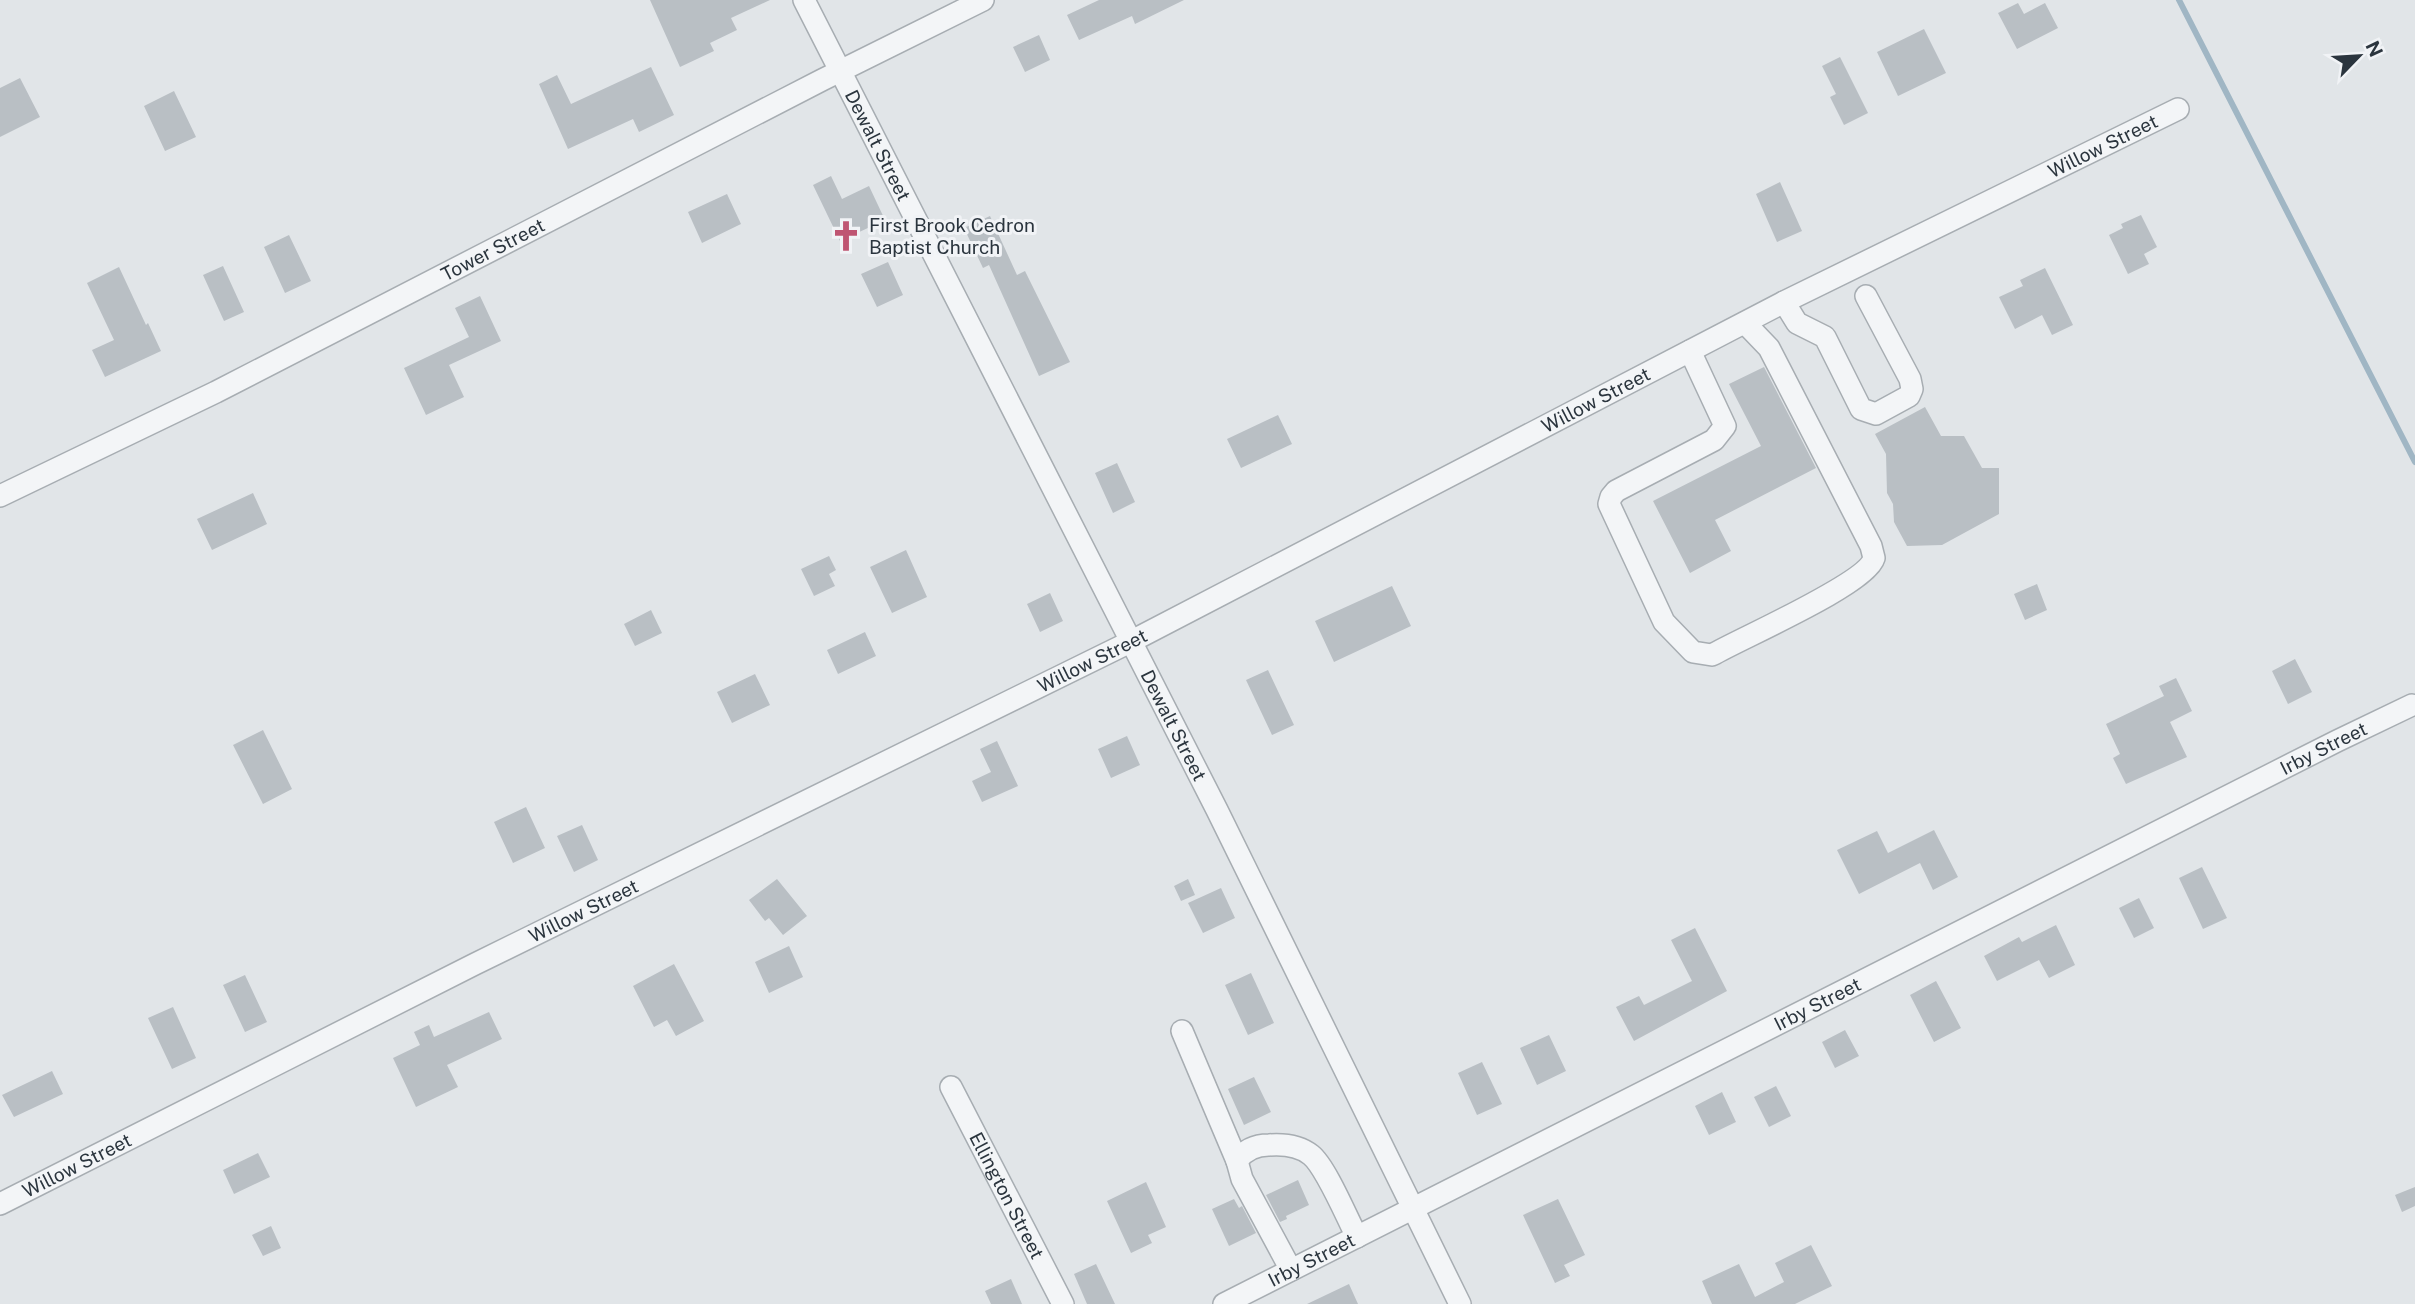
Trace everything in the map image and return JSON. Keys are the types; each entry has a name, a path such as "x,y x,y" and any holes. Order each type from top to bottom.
{"street":[{"name":"Dewalt Street","path":"804,0 1334,1045 1460,1304"},
{"name":"Tower Street","path":"0,496 216,392 983,0"},
{"name":"Willow Street","path":"0,1204 487,958 1130,642 1784,302 2178,109"},
{"path":"1784,302 1797,323 1825,337 1861,409 1876,414 1909,396 1912,389 1910,379 1866,296"},
{"path":"1690,351 1725,426 1714,440 1616,491 1609,504 1664,622 1693,652 1712,654 1829,594 1869,569 1874,558 1871,546 1769,348 1745,323"},
{"name":"Irby Street","path":"1224,1304 2412,705"},
{"path":"1182,1031 1237,1161 1242,1179 1291,1270"},
{"name":"Ellington Street","path":"951,1087 1062,1304"},
{"path":"1237,1161 1241,1154 1252,1147 1264,1145 1294,1147 1312,1155 1357,1237"}],"building":[{"path":"650,0 770,0 731,18 737,30 710,43 714,51 680,67"},
{"path":"1099,0 1184,0 1135,24 1132,16 1079,40 1067,15"},
{"path":"2018,3 2024,14 2045,3 2058,28 2017,49 1998,13"},
{"path":"1924,29 1946,73 1898,96 1877,52"},
{"path":"1039,35 1050,60 1025,72 1013,47"},
{"path":"1840,57 1868,113 1844,125 1830,97 1836,94 1822,66"},
{"path":"651,67 674,115 639,132 633,119 568,149 539,84 557,75 571,104"},
{"path":"20,78 40,117 0,137 0,88"},
{"path":"174,91 196,137 165,151 144,106"},
{"path":"831,176 842,199 869,186 885,220 840,241 813,185"},
{"path":"1780,182 1802,231 1777,242 1756,194"},
{"path":"727,194 741,224 702,243 688,212"},
{"path":"2141,215 2157,247 2144,254 2149,264 2128,274 2109,235 2123,228 2121,224"},
{"path":"990,216 1017,275 1025,271 1070,362 1039,376 989,265 983,268 964,228"},
{"path":"289,235 311,281 285,293 264,247"},
{"path":"888,262 903,295 877,307 861,274"},
{"path":"223,266 244,312 224,321 203,275"},
{"path":"119,267 161,351 105,377 92,350 114,340 87,283"},
{"path":"2045,268 2073,325 2052,335 2042,315 2015,329 1999,297 2023,286 2020,280"},
{"path":"480,296 501,341 449,365 464,397 426,415 404,368 469,337 455,308"},
{"path":"1764,367 1816,468 1715,520 1731,551 1690,573 1653,501 1761,446 1729,384"},
{"path":"1925,407 1941,436 1964,436 1982,468 1999,468 1999,514 1942,545 1907,546 1894,522 1893,504 1887,493 1886,454 1875,434"},
{"path":"1278,415 1292,444 1241,468 1227,439"},
{"path":"1117,463 1135,502 1113,513 1095,473"},
{"path":"253,493 267,524 212,550 197,519"},
{"path":"906,550 927,597 892,613 870,567"},
{"path":"829,556 836,570 829,574 835,586 814,596 801,569"},
{"path":"2037,584 2047,610 2025,620 2014,594"},
{"path":"1392,586 1411,626 1334,662 1315,621"},
{"path":"1050,593 1063,621 1040,632 1027,604"},
{"path":"651,610 662,633 635,646 624,624"},
{"path":"865,632 876,656 838,674 827,650"},
{"path":"2295,659 2312,692 2288,704 2272,671"},
{"path":"1268,670 1294,725 1272,735 1246,680"},
{"path":"755,674 770,705 732,723 717,692"},
{"path":"2176,678 2192,711 2170,722 2187,757 2126,784 2113,758 2120,754 2106,724 2164,696 2159,686"},
{"path":"263,730 292,789 263,804 233,745"},
{"path":"1127,736 1140,765 1111,778 1098,749"},
{"path":"997,741 1018,786 982,802 972,781 991,772 980,749"},
{"path":"526,807 545,848 513,863 494,822"},
{"path":"582,825 598,860 574,872 557,836"},
{"path":"1934,830 1958,877 1933,890 1920,863 1859,894 1837,850 1877,831 1888,853"},
{"path":"2202,867 2227,918 2203,929 2179,878"},
{"path":"777,879 807,916 783,935 769,918 765,921 749,900"},
{"path":"1188,879 1195,895 1181,901 1174,886"},
{"path":"1221,888 1235,918 1203,933 1188,903"},
{"path":"2139,898 2154,928 2134,938 2119,908"},
{"path":"2056,925 2075,965 2049,978 2039,960 1997,981 1984,956 2019,937 2022,942"},
{"path":"1695,928 1727,991 1634,1041 1616,1007 1639,996 1644,1005 1692,981 1671,940"},
{"path":"789,946 803,977 769,993 755,962"},
{"path":"674,964 704,1021 676,1036 667,1020 654,1027 633,986"},
{"path":"1251,973 1274,1023 1248,1035 1225,985"},
{"path":"245,975 267,1022 245,1032 223,985"},
{"path":"1936,981 1961,1028 1934,1042 1910,995"},
{"path":"173,1007 196,1058 172,1069 148,1018"},
{"path":"489,1012 502,1039 447,1065 458,1087 416,1107 393,1058 420,1045 414,1032 429,1025 434,1037"},
{"path":"1845,1030 1859,1056 1835,1068 1822,1042"},
{"path":"1549,1035 1566,1071 1537,1085 1520,1048"},
{"path":"1482,1062 1502,1104 1477,1115 1458,1073"},
{"path":"52,1071 63,1094 14,1117 2,1095"},
{"path":"1254,1077 1271,1112 1244,1125 1228,1089"},
{"path":"1776,1086 1791,1116 1769,1127 1754,1097"},
{"path":"1722,1092 1736,1122 1709,1135 1695,1106"},
{"path":"258,1153 270,1177 234,1194 223,1170"},
{"path":"1298,1180 1309,1205 1286,1216 1287,1219 1280,1222 1266,1195"},
{"path":"1146,1182 1166,1227 1148,1235 1152,1243 1131,1253 1107,1201"},
{"path":"2415,1187 2415,1206 2402,1212 2395,1195"},
{"path":"1234,1199 1239,1208 1242,1206 1256,1233 1229,1246 1212,1209"},
{"path":"1558,1199 1585,1255 1564,1265 1570,1276 1555,1283 1523,1215"},
{"path":"271,1226 281,1248 263,1256 252,1235"},
{"path":"1811,1245 1832,1286 1795,1304 1712,1304 1702,1281 1739,1264 1755,1297 1784,1282 1775,1263"},
{"path":"1096,1264 1115,1304 1087,1304 1074,1274"},
{"path":"1011,1279 1022,1304 991,1304 985,1291"},
{"path":"1349,1284 1358,1304 1307,1304"}],"waterway":[{"path":"2179,0 2415,462"}],"place":[{"name":"First Brook Cedron Baptist Church","path":"846,236"}]}
